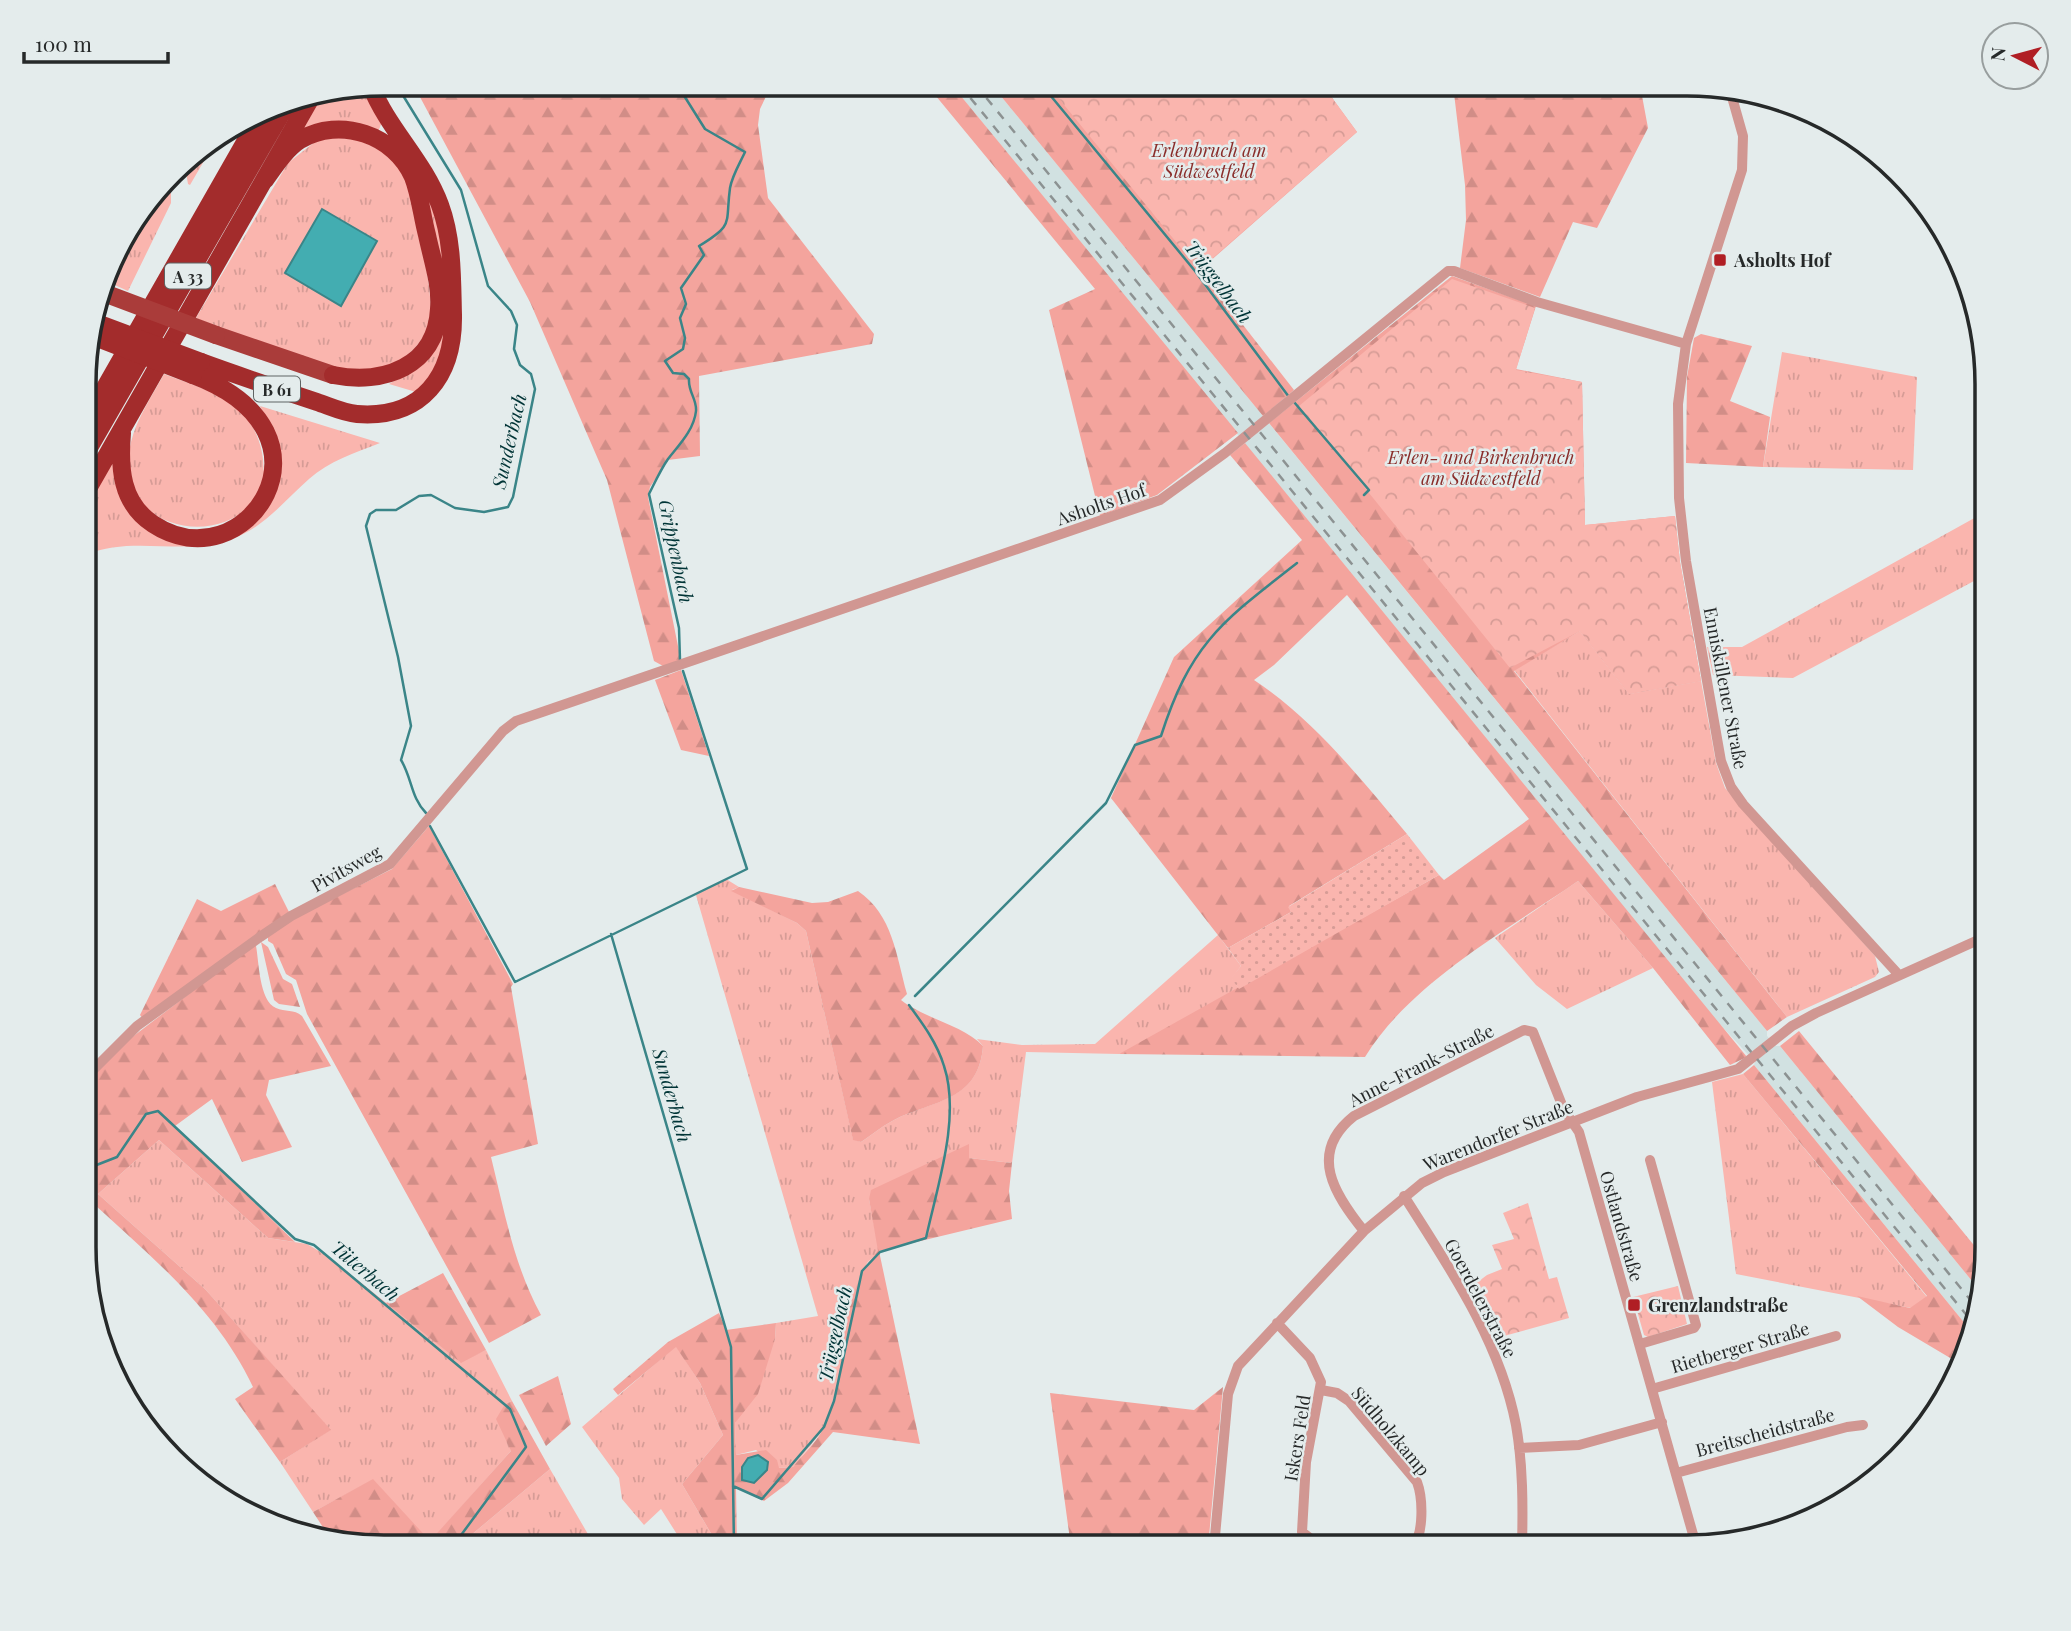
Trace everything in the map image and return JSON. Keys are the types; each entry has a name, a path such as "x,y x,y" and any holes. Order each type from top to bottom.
{"highway":[{"name":"B 61","path":"102,326 197,368 354,414 391,412 425,395 442,375 453,338 452,266 448,234 428,177 375,96"},
{"path":"96,474 306,107"},
{"name":"A 33","path":"96,436 280,116"},
{"name":"A 33","path":"96,403 253,128"},
{"path":"111,295 216,335 333,374 366,379 392,374 417,358 431,339 437,323 439,298 413,178 394,150 369,134 346,130 314,133 299,140 265,180"},
{"path":"100,338 197,368 254,410 268,433 274,463 265,497 248,518 222,534 206,538 174,535 150,522 127,495 122,478 123,427"}],"street":[{"name":"Enniskillener Straße","path":"1733,100 1743,136 1742,170 1686,344 1678,404 1681,514 1706,681 1725,774 1743,804 1899,975"},
{"name":"Asholts Hof","path":"654,675 1160,500 1297,395 1448,271 1537,302 1686,344"},
{"name":"Pivitsweg","path":"96,1067 137,1026 290,916 390,864 510,725 654,675"},
{"name":"Warendorfer Straße","path":"1215,1535 1231,1380 1246,1355 1364,1231 1405,1196 1444,1172 1572,1121 1665,1088 1738,1069 1799,1021 1975,941"},
{"name":"Anne-Frank-Straße","path":"1364,1231 1337,1197 1330,1172 1333,1145 1340,1129 1354,1116 1527,1029 1533,1032 1564,1110 1572,1121"},
{"name":"Ostlandstraße","path":"1572,1121 1579,1132 1693,1535"},
{"path":"1640,1343 1694,1328 1696,1325 1650,1160"},
{"name":"Goerdelerstraße","path":"1405,1196 1444,1258 1493,1350 1512,1407 1519,1448 1522,1535"},
{"name":"Iskers Feld","path":"1278,1323 1310,1358 1319,1375 1321,1390 1306,1462 1300,1526 1308,1535"},
{"name":"Rietberger Straße","path":"1652,1388 1836,1336"},
{"name":"Südholzkamp","path":"1321,1390 1337,1393 1349,1401 1417,1482 1420,1497 1418,1535"},
{"path":"1519,1448 1579,1445 1662,1422"},
{"name":"Breitscheidstraße","path":"1676,1473 1863,1425"}],"shaded area":[{"path":"961,96 1001,96 1767,1031 1767,1036 1776,1046 1780,1046 1972,1281 1965,1323 1754,1065 1755,1062 1715,1019"}],"green space":[{"path":"419,96 766,96 760,109 758,125 768,198 874,334 872,344 699,376 700,456 668,460 650,487 648,497 681,661 663,666 654,661 607,480 530,302"},
{"path":"936,96 961,96 1238,433 1157,495 1100,516 1049,310 1095,289"},
{"name":"Erlenbruch am Südwestfeld","path":"1001,96 1331,96 1357,132 1200,270 1294,390 1263,416"},
{"name":"Erlenbruch am Südwestfeld","path":"1057,96 1331,96 1357,132 1199,270"},
{"path":"1454,96 1642,96 1648,128 1597,228 1573,222 1540,297 1460,268 1466,220 1465,185"},
{"path":"369,97 382,122 378,132 299,133 315,105 346,99"},
{"path":"328,137 367,142 388,154 406,180 419,229 430,292 430,320 418,345 396,363 379,370 363,371 315,362 196,318 288,163 316,141"},
{"path":"205,159 190,185 187,175"},
{"path":"424,184 441,235 446,336 436,370 416,392 389,384 409,372 436,343"},
{"path":"171,191 171,203 128,291 114,285 118,274 145,224"},
{"name":"Erlen- und Birkenbruch am Südwestfeld","path":"1452,276 1536,306 1516,369 1582,382 1585,525 1675,516 1680,562 1701,681 1629,694 1580,631 1514,671 1787,1017 1767,1031 1269,423"},
{"name":"Erlen- und Birkenbruch am Südwestfeld","path":"1452,279 1535,308 1516,370 1582,382 1585,525 1675,516 1680,562 1701,681 1629,694 1580,631 1510,668 1299,406"},
{"path":"1701,334 1752,346 1730,401 1770,417 1763,467 1686,463 1687,377 1694,338"},
{"path":"1782,352 1917,377 1913,470 1763,467"},
{"path":"164,374 233,404 248,420 258,439 262,453 261,486 246,509 222,523 194,527 166,521 144,505 130,478 131,442 145,407"},
{"path":"260,406 380,443 325,467 262,522 229,540 194,546 121,546 96,551 96,488 113,460 117,480 174,540 251,521 273,432"},
{"path":"1245,443 1747,1057 1730,1065 1653,968 1578,881 1491,939 1434,982 1384,1030 1365,1057 1119,1054 1439,875 1444,880 1529,819 1347,595 1274,665 1254,680 1317,732 1407,834 1289,906 1291,912 1228,948 1111,798 1174,657 1302,540 1230,455"},
{"path":"1975,518 1975,580 1793,678 1713,675 1707,647 1742,647"},
{"path":"1580,631 1629,694 1701,681 1716,763 1725,788 1875,956 1879,972 1875,977 1787,1017 1514,670"},
{"path":"681,670 709,756 681,750 655,680"},
{"path":"429,826 513,984 511,987 538,1144 491,1157 517,1257 541,1315 489,1343 307,1014 296,980 286,974 273,944 268,941 268,937 293,919 392,869"},
{"path":"1407,834 1439,875 1239,989 1231,978 1241,966 1228,948 1291,912 1288,907"},
{"path":"726,879 739,887 732,890 797,923 806,931 853,1139 861,1142 893,1120 941,1101 965,1087 980,1064 983,1046 977,1039 1022,1045 1095,1044 1218,935 1241,966 1232,978 1239,989 1133,1049 1119,1054 1026,1052 1012,1163 969,1158 969,1145 869,1199 879,1251 867,1263 837,1388 823,1430 793,1467 778,1468 756,1450 736,1455 735,1423 775,1339 776,1323 818,1316 696,895"},
{"path":"1578,881 1653,968 1567,1009 1536,985 1495,938"},
{"path":"275,884 289,912 143,1019 140,1015 197,899 221,911"},
{"path":"739,887 812,903 828,902 858,891 870,901 886,924 907,994 901,1000 965,1033 983,1046 980,1064 974,1077 954,1095 893,1120 861,1142 853,1140 806,931 797,923 731,891"},
{"path":"261,942 268,947 283,979 292,984 300,1007 279,1004 274,1000"},
{"path":"253,945 256,946 263,989 270,1004 302,1016 331,1066 269,1080 266,1095 292,1147 242,1162 212,1099 175,1126 295,1242 268,1238 159,1140 98,1194 205,1289 331,1430 280,1462 235,1399 253,1387 220,1332 179,1284 96,1206 96,1073 127,1041"},
{"path":"1799,1031 1975,1247 1972,1281 1780,1046"},
{"path":"1754,1065 1965,1323 1952,1359 1898,1327 1857,1296 1910,1308 1927,1296 1743,1074"},
{"path":"1743,1074 1927,1297 1911,1308 1736,1274 1712,1082"},
{"path":"159,1140 268,1238 307,1244 329,1257 460,1362 486,1350 512,1401 505,1404 511,1451 436,1535 424,1535 373,1480 313,1512 280,1462 330,1430 205,1289 98,1194"},
{"path":"969,1144 969,1158 1012,1163 1009,1191 1012,1219 879,1251 920,1444 833,1432 788,1483 764,1501 736,1487 737,1535 712,1535 682,1484 723,1435 700,1383 676,1347 618,1395 613,1389 668,1342 719,1313 726,1330 776,1323 775,1339 758,1394 735,1423 736,1455 766,1450 777,1460 779,1468 793,1467 820,1434 832,1407 855,1290 864,1270 878,1251 869,1199 871,1190"},
{"path":"1528,1203 1549,1279 1557,1277 1569,1318 1493,1339 1467,1290 1487,1275 1502,1269 1492,1245 1514,1239 1503,1213"},
{"path":"443,1273 486,1350 461,1363 386,1303"},
{"path":"1678,1286 1687,1324 1648,1337 1644,1335 1633,1297"},
{"path":"676,1346 700,1383 723,1435 682,1484 712,1535 677,1535 661,1509 644,1525 622,1499 619,1478 582,1427"},
{"path":"558,1376 571,1424 546,1446 519,1395"},
{"path":"1223,1387 1209,1535 1069,1535 1050,1393 1194,1410"},
{"path":"512,1401 550,1469 471,1535 435,1535 511,1451 496,1419 505,1404"},
{"path":"550,1469 588,1535 471,1535"},
{"path":"373,1479 424,1535 365,1534 323,1528 313,1512"}],"water":[{"path":"322,209 377,241 341,306 285,273"},
{"path":"758,1455 768,1462 767,1470 754,1483 742,1480 742,1467 748,1458"}],"waterway":[{"name":"Sunderbach","path":"403,96 461,190 488,286 511,311 517,325 514,349 520,365 531,374 535,389 513,497 508,507 484,512 455,508 431,495 419,496 396,510 376,510 370,514 366,526 398,657 411,726 401,760 417,801 426,813"},
{"name":"Grippenbach","path":"680,660 679,628 649,494 665,463 689,431 695,418 696,407 689,379 684,374 673,373 665,361 683,349 685,338 680,318 686,304 681,288 704,255 699,246 718,233 726,222 731,183 745,152 705,129 684,96"},
{"name":"Trüggelbach","path":"1051,96 1195,271 1289,397"},
{"name":"Trüggelbach","path":"1294,402 1369,490 1364,495"},
{"name":"Trüggelbach","path":"915,996 1106,803 1135,745 1161,736 1184,677 1212,636 1229,618 1297,563"},
{"name":"Trüggelbach","path":"430,826 515,982 747,869 683,671"},
{"name":"Sunderbach","path":"611,934 731,1347 734,1535"},
{"name":"Trüggelbach","path":"733,1486 762,1499 824,1427 834,1401 862,1271 880,1252 926,1238 946,1152 949,1086 938,1049 909,1005"},
{"name":"Tüterbach","path":"96,1165 117,1157 146,1114 158,1111 295,1239 314,1245 510,1409 526,1447 461,1535"}],"railway":[{"path":"969,96 1966,1315"},
{"path":"985,96 1970,1299"}],"place":[{"name":"Asholts Hof","path":"1720,260"},
{"name":"Grenzlandstraße","path":"1634,1305"}]}
